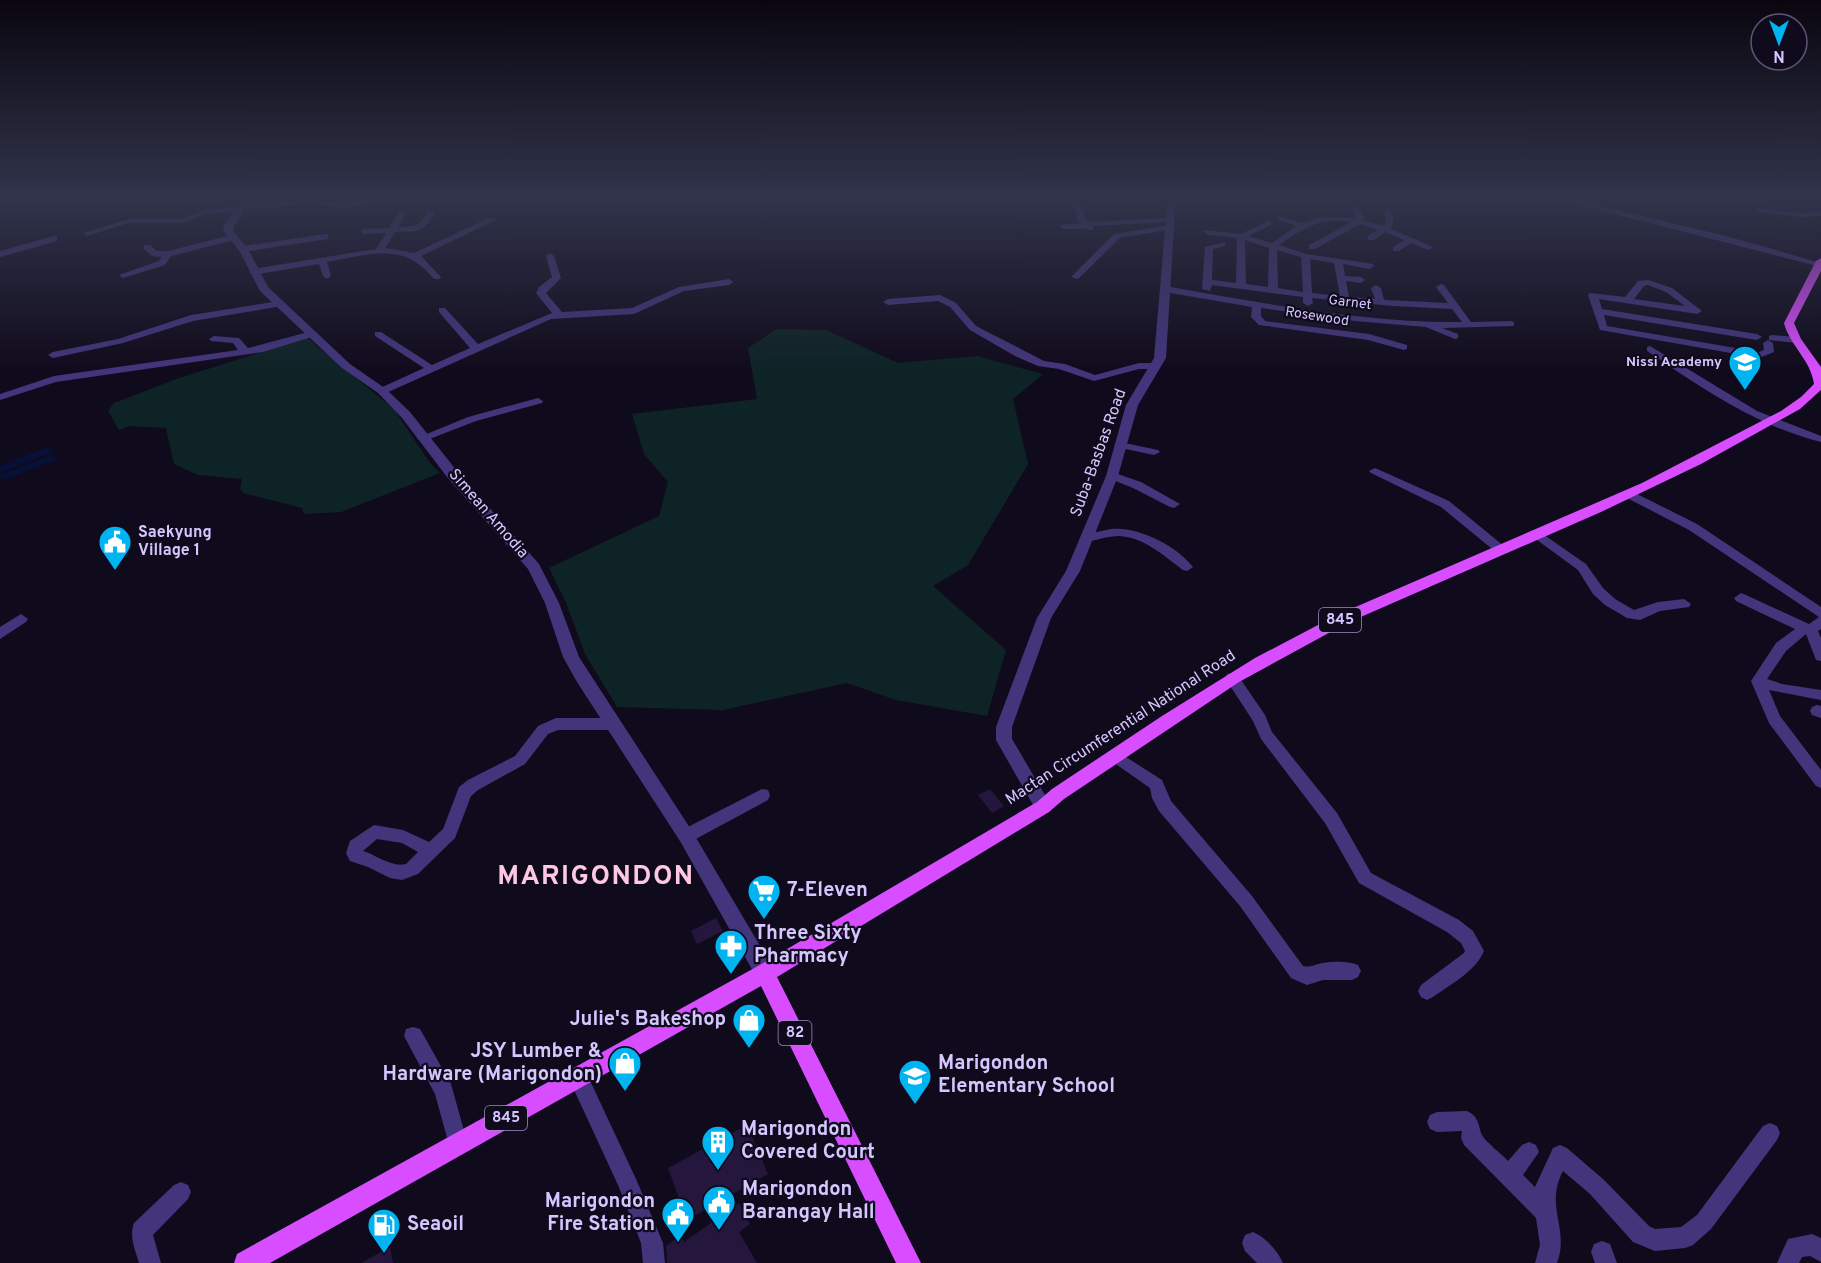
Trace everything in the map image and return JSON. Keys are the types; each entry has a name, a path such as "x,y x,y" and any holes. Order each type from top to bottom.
{"main road":[{"name":"Mactan Circumferential National Road","path":"246,1263 579,1079 765,973 1043,807 1058,794 1232,678 1342,619 1631,495 1775,419 1814,392 1820,384 1817,370 1798,342 1789,323 1819,267"},
{"name":"82","path":"765,973 909,1263"}],"street":[{"path":"154,254 168,254"},
{"path":"123,275 162,263 168,254"},
{"name":"Simean Amodia","path":"245,254 264,289 346,366 382,392 406,414 423,438 534,567 552,603 571,657 611,724 686,836 765,973"},
{"path":"253,272 362,254"},
{"path":"411,254 424,259 437,277"},
{"path":"1075,277 1099,254"},
{"name":"Suba-Basbas Road","path":"1043,807 1004,740 1004,727 1026,660 1044,618 1073,571 1112,476 1132,405 1160,358 1167,254"},
{"path":"1206,297 1209,254"},
{"path":"1241,254 1241,286"},
{"path":"1272,254 1274,290"},
{"path":"1298,254 1370,266"},
{"path":"1775,254 1819,267"},
{"path":"550,255 557,278 542,289 541,293 558,314"},
{"path":"1305,256 1308,311"},
{"path":"322,261 327,276"},
{"path":"1338,262 1345,299"},
{"path":"1341,278 1362,280"},
{"path":"382,392 476,348 558,314 634,311 682,289 729,282"},
{"path":"1207,282 1345,299 1421,306 1455,306"},
{"path":"1628,300 1640,284 1653,283 1663,287 1697,311 1708,329"},
{"path":"1441,286 1468,324"},
{"path":"1377,288 1380,302"},
{"name":"Garnet","path":"1165,291 1364,319 1421,324 1510,324"},
{"path":"1697,311 1593,295 1603,328 1607,330 1756,355 1769,352 1772,340"},
{"path":"1414,296 1421,306"},
{"path":"888,302 940,298 953,305 973,328 1019,354 1042,364 1061,366 1094,378 1139,366 1155,366"},
{"path":"0,397 34,385 87,361 120,341 191,318 279,304"},
{"name":"Rosewood","path":"1257,304 1256,317 1262,323 1369,337 1364,319"},
{"path":"442,310 458,331 476,348"},
{"path":"1598,311 1708,329 1764,335 1772,340 1798,342"},
{"path":"1421,324 1455,336"},
{"path":"54,355 87,361 244,350 279,345 312,334"},
{"path":"378,334 432,369"},
{"path":"1369,337 1404,347"},
{"path":"214,339 236,340 244,350"},
{"path":"1650,349 1730,402 1775,419 1798,433 1821,439"},
{"path":"423,438 472,419 538,401"},
{"path":"1120,445 1154,452"},
{"path":"1375,471 1445,504 1501,550"},
{"path":"1112,476 1137,485 1174,504"},
{"path":"1631,495 1693,527 1821,613"},
{"path":"1086,538 1119,532 1138,536 1157,545 1187,567"},
{"path":"1537,534 1582,567 1598,591 1610,602 1632,615 1640,615 1658,607 1684,604"},
{"path":"1741,598 1812,626"},
{"path":"0,634 21,619"},
{"path":"1812,626 1821,656"},
{"path":"1758,681 1781,647 1812,626"},
{"path":"1232,678 1260,719 1266,735 1331,818 1365,878 1453,926 1472,944 1474,951 1470,959 1426,991"},
{"path":"1758,681 1781,689 1821,695"},
{"path":"1758,681 1774,719 1821,782"},
{"path":"428,851 449,833 465,792 473,785 520,760 543,730 556,724 611,724"},
{"path":"1115,756 1153,781 1165,806 1246,901 1297,972 1307,976 1323,971 1352,971"},
{"path":"686,836 762,795"},
{"path":"413,1036 444,1091 458,1145"},
{"path":"579,1079 639,1211 652,1243 654,1263"},
{"path":"1437,1122 1467,1121 1472,1129 1471,1138 1480,1149 1510,1175 1545,1212"},
{"path":"1546,1263 1553,1244 1543,1198 1547,1178 1560,1155 1597,1187 1641,1234 1655,1240 1685,1237 1704,1222 1770,1133"},
{"path":"1510,1175 1529,1152"},
{"path":"150,1263 143,1243 142,1231 181,1192"},
{"path":"1253,1243 1272,1263"},
{"path":"1788,1263 1796,1247 1812,1245 1821,1251"}],"green space":[{"path":"777,329 826,330 898,363 977,356 1043,374 1013,399 1028,464 968,565 933,586 1006,650 987,716 896,700 847,683 723,710 617,707 585,654 565,600 549,568 659,516 668,482 644,454 632,414 757,399 748,348"},
{"path":"307,338 394,409 430,463 440,473 341,512 304,514 302,508 243,493 240,489 242,479 198,475 174,464 166,428 130,426 119,430 108,411 114,403 179,378"}],"water":[{"path":"48,447 53,452 0,473 0,466"},
{"path":"53,454 58,459 2,481 0,475"}],"building":[{"path":"990,789 1004,806 992,813 978,795"},
{"path":"716,918 723,931 697,944 691,931"},
{"name":"Marigondon Covered Court","path":"747,1125 768,1174 687,1220 668,1168"},
{"path":"739,1203 750,1224 739,1232 757,1263 667,1263 666,1246 681,1235 684,1242"},
{"name":"Seaoil","path":"390,1247 393,1263 361,1263"}],"place":[{"name":"Nissi Academy","path":"1745,391"},
{"name":"Saekyung Village 1","path":"115,571"},
{"name":"7-Eleven","path":"764,920"},
{"name":"Three Sixty Pharmacy","path":"731,975"},
{"name":"Julie's Bakeshop","path":"749,1049"},
{"name":"JSY Lumber & Hardware (Marigondon)","path":"625,1092"},
{"name":"Marigondon Elementary School","path":"915,1105"},
{"name":"Marigondon Covered Court","path":"718,1171"},
{"name":"Marigondon Barangay Hall","path":"719,1231"},
{"name":"Marigondon Fire Station","path":"678,1243"},
{"name":"Seaoil","path":"384,1254"}],"district":[{"name":"MARIGONDON","path":"596,877"}]}
